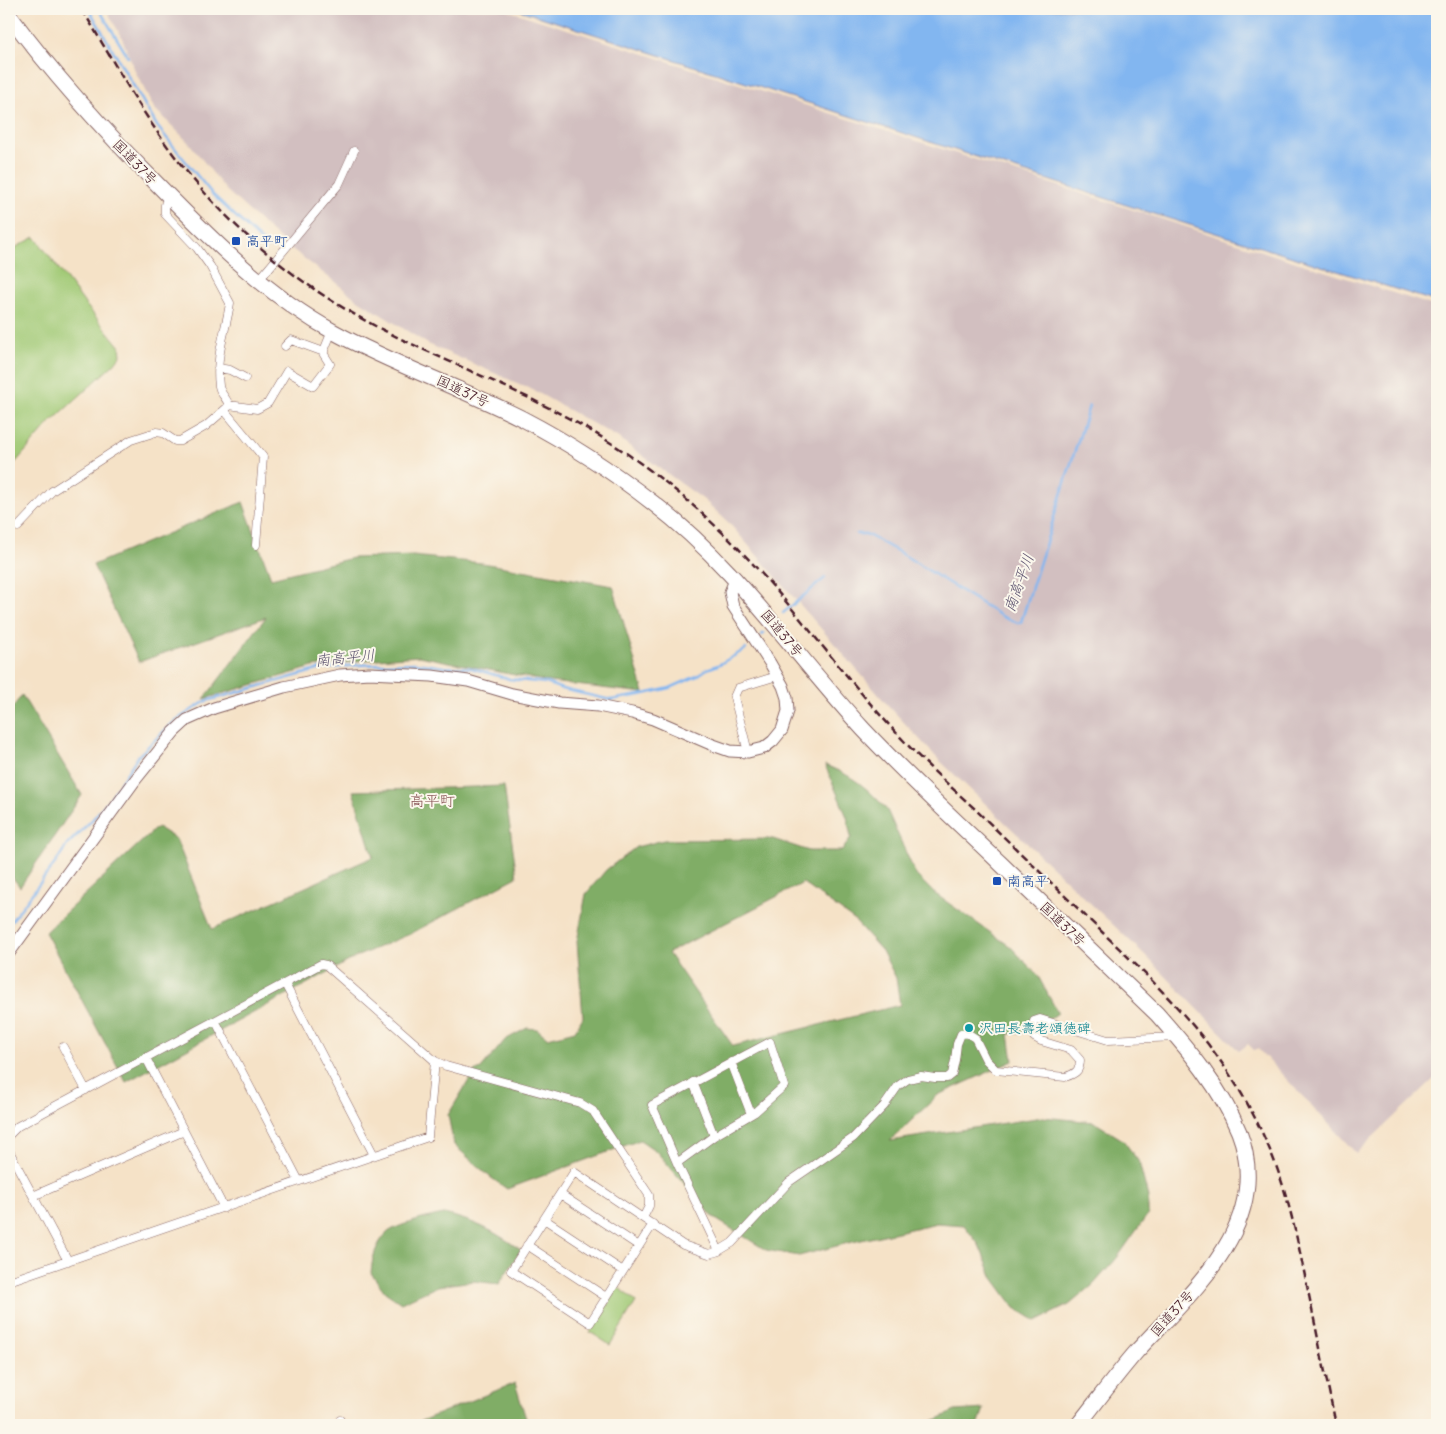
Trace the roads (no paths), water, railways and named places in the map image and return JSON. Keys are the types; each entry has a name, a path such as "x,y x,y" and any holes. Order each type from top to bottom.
{"highway":[{"name":"国道37号","path":"9,15 38,54 84,108 168,195 209,237 294,308 332,331 522,418 571,445 622,479 685,528 736,578 823,683 882,748 927,794 1157,1014 1178,1037 1205,1073 1239,1133 1246,1160 1247,1174 1247,1193 1244,1207 1238,1226 1222,1255 1187,1297 1125,1365 1078,1425"},
{"name":"国道37号","path":"1086,1425 1095,1404"}],"street":[{"path":"259,280 339,184 354,151"},
{"path":"168,195 165,214 197,248 210,266 230,303 218,368 219,388 227,408 263,457 256,546"},
{"path":"324,352 332,331"},
{"path":"18,527 52,491 131,440 156,432 175,441 180,440 206,426 227,408 258,409 268,404 287,371 313,386 330,364 324,352 291,340 287,341 285,346"},
{"path":"218,368 230,370 245,378"},
{"path":"9,953 136,779 174,732 187,720 214,708 284,687 340,675 369,673 432,676 468,681 512,694 559,703 598,706 632,713 730,751 748,752 769,745 778,736 786,721 788,711 787,698 784,686 733,606 730,592 736,578"},
{"path":"748,752 734,697 738,688 777,676"},
{"path":"9,1135 18,1126 216,1022 321,964 326,965 436,1062 580,1104 593,1111 649,1195 649,1206 643,1218"},
{"path":"285,984 374,1155"},
{"path":"653,1224 590,1323 511,1271 574,1172 653,1224 683,1245 698,1252 709,1254 719,1251 732,1243 789,1182 853,1138 884,1106 898,1086 908,1079 921,1076 947,1078 952,1074 957,1044 961,1034 967,1033 975,1038 986,1060 996,1070 1065,1077 1075,1074 1080,1068 1080,1060 1071,1050 1034,1037 1032,1031 1034,1021 1040,1019 1108,1040 1178,1037"},
{"path":"216,1022 299,1181"},
{"path":"677,1163 714,1136 751,1114 784,1086 770,1042 652,1105 677,1163 719,1251"},
{"path":"63,1047 86,1090"},
{"path":"146,1058 224,1208"},
{"path":"9,1281 428,1137 436,1062"},
{"path":"731,1062 751,1114"},
{"path":"693,1082 714,1136"},
{"path":"33,1196 184,1131"},
{"path":"9,1151 68,1261"},
{"path":"560,1194 639,1246"},
{"path":"544,1219 623,1271"},
{"path":"527,1245 606,1297"}],"water":[{"path":"516,9 1437,9 1437,302 1145,211"}],"waterway":[{"path":"89,9 157,126 213,195 269,248"},
{"path":"99,9 128,57"},
{"name":"南高平川","path":"857,534 866,534 899,552 1003,617 1018,623 1021,622 1089,406"},
{"name":"南高平川","path":"783,613 825,578"},
{"name":"南高平川","path":"9,924 67,845 92,820 111,797 138,756 176,720 206,701 321,669 358,665 415,663 471,668 509,679 546,683 562,689 611,700 670,688 697,676 746,649"}],"railway":[{"path":"82,9 132,94 165,143 211,200 264,251 293,274 355,315 419,348 517,392 611,443 678,493 726,536 759,570 861,693 912,750 1127,956 1173,1003 1214,1052 1233,1079 1250,1108 1279,1173 1294,1227 1336,1425"}],"place":[{"name":"高平町","path":"236,241"},
{"name":"南高平","path":"997,881"},
{"name":"沢田長壽老頌徳碑","path":"969,1028"}],"district":[{"name":"高平町","path":"432,801"}]}
